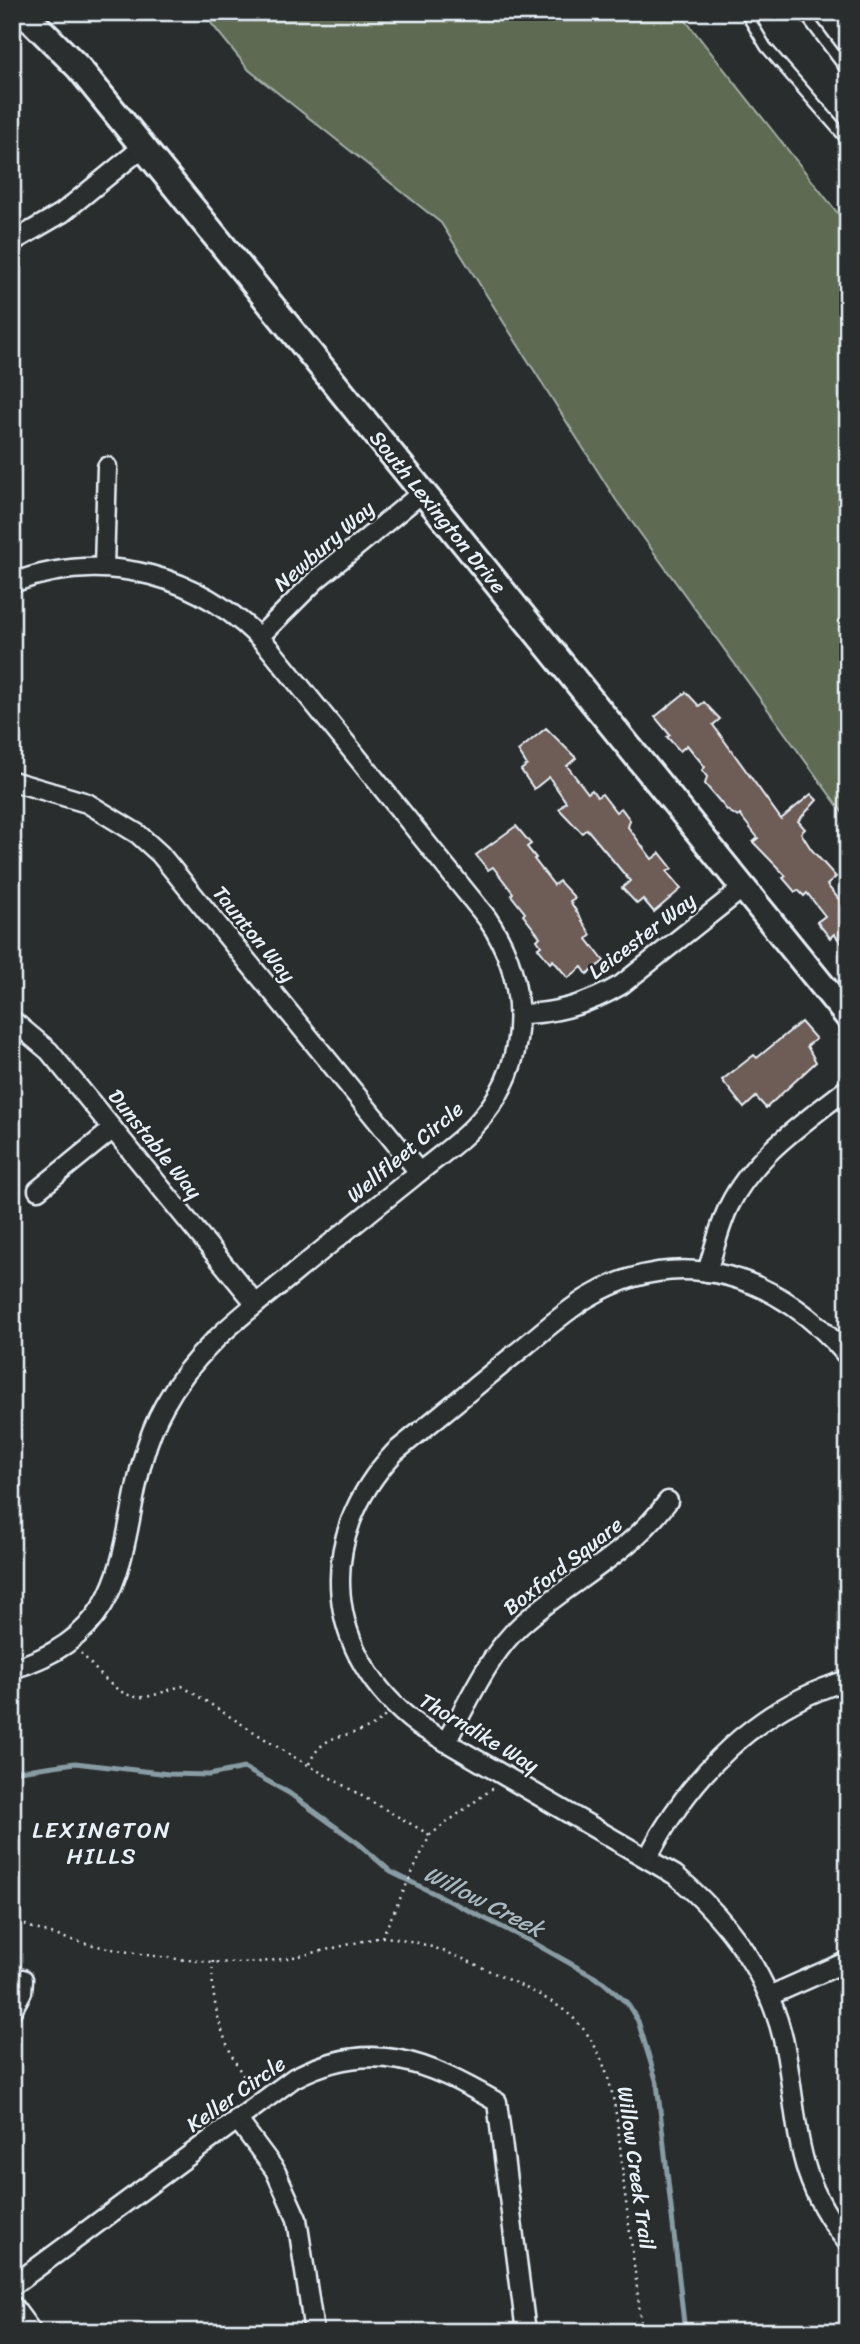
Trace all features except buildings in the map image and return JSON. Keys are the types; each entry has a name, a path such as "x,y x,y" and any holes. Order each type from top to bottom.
{"street":[{"name":"South Lexington Drive","path":"23,12 79,68 848,1017"},
{"path":"12,242 62,213 143,147"},
{"path":"104,567 107,467"},
{"name":"Newbury Way","path":"259,637 317,579 423,492"},
{"name":"Wellfleet Circle","path":"12,583 55,570 104,567 139,571 184,584 215,600 259,637 492,925 511,962 519,1014 514,1056 494,1101 473,1128 256,1304 194,1360 163,1407 141,1460 128,1543 118,1575 93,1618 68,1641 40,1659 12,1669"},
{"name":"Taunton Way","path":"12,781 87,803 138,834 160,854 419,1172"},
{"name":"Leicester Way","path":"519,1014 555,1011 601,997 621,985 743,888"},
{"name":"Dunstable Way","path":"12,1020 49,1051 256,1304"},
{"path":"707,1272 729,1206 753,1170 772,1150 848,1088"},
{"path":"38,1190 113,1129"},
{"name":"Thorndike Way","path":"848,1357 828,1333 786,1299 736,1278 707,1272 666,1272 639,1277 589,1297 416,1434 378,1470 353,1511 341,1558 340,1582 342,1607 356,1653 368,1675 394,1706 419,1726 648,1857 683,1882 720,1917 755,1967 769,1996 786,2052 799,2148 806,2174 824,2211 848,2244"},
{"name":"Boxford Square","path":"446,1742 510,1637 534,1614 633,1541 668,1501"},
{"path":"648,1857 681,1800 726,1749 782,1709 848,1680"},
{"path":"769,1996 848,1962"},
{"path":"12,2010 22,1992 23,1979"},
{"name":"Keller Circle","path":"12,2286 237,2119 309,2071 341,2060 374,2057 424,2064 497,2102 526,2332"},
{"path":"237,2119 275,2170 297,2219 314,2332"},
{"path":"12,2305 32,2332"}],"lane":[{"path":"745,12 766,47 848,141"},
{"path":"803,12 848,72"}],"path":[{"path":"68,1641 111,1684 129,1697 146,1698 182,1686 309,1765 430,1835"},
{"path":"309,1765 321,1746 337,1735 370,1730 394,1706"},
{"path":"382,1937 430,1835 491,1791 502,1775"},
{"name":"Willow Creek Trail","path":"12,1919 48,1933 122,1950 213,1961 262,1962 382,1937 418,1943 499,1975 560,2008 578,2022 598,2052 614,2103 642,2332"},
{"path":"213,1961 213,1995 217,2015 235,2060 261,2102"}],"green space":[{"path":"202,12 679,12 844,221 848,219 848,820 616,500 441,223 249,70"}],"waterway":[{"name":"Willow Creek","path":"12,1772 75,1763 169,1774 209,1775 244,1768 289,1793 358,1843 391,1872 534,1943 603,1982 627,2003 638,2021 657,2083 685,2332"}],"district":[{"name":"LEXINGTON HILLS","path":"102,1843"}]}
